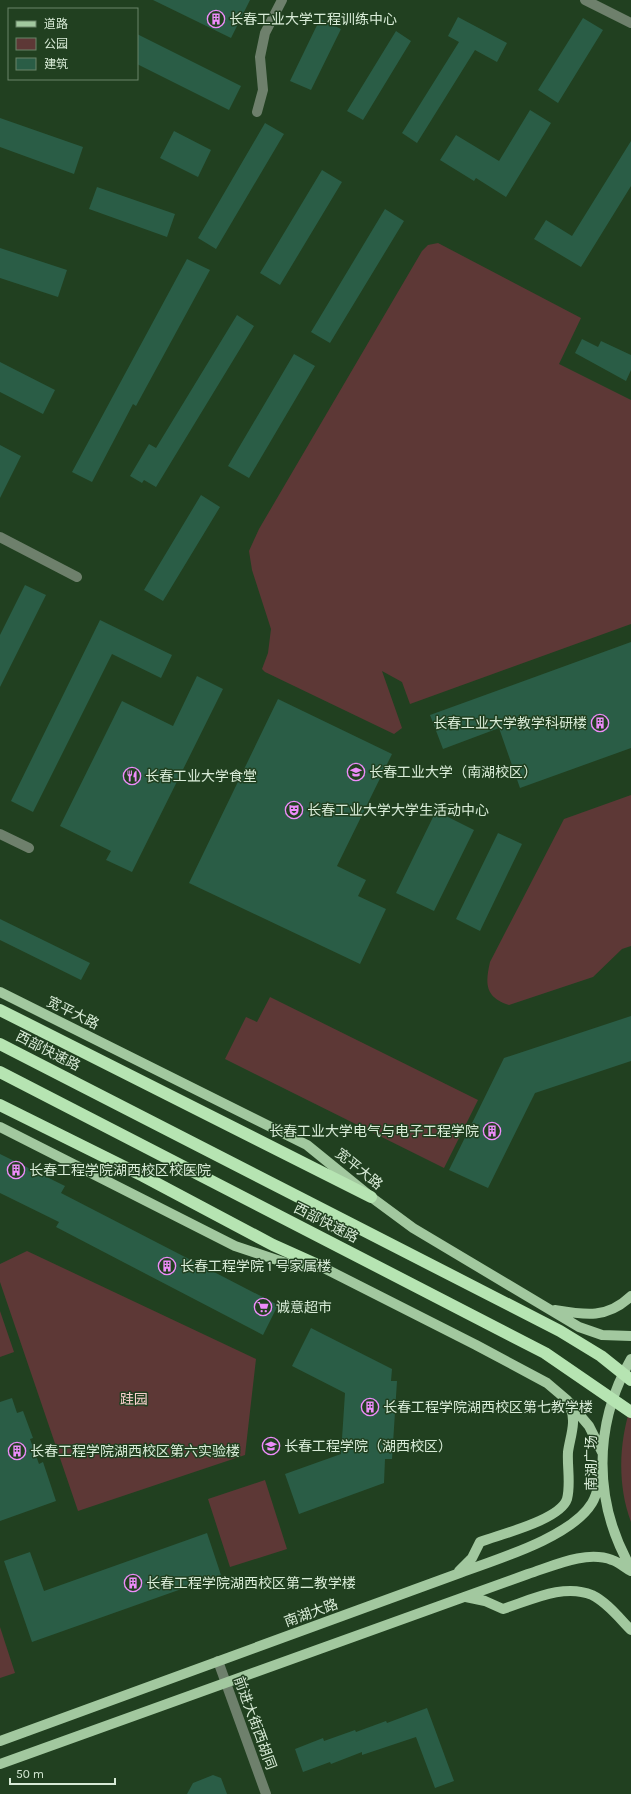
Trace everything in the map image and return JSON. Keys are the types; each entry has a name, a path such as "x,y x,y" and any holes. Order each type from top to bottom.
{"highway":[{"path":"5,1012 371,1197"},
{"name":"西部快速路","path":"0,1044 560,1331 601,1356 631,1380"},
{"name":"西部快速路","path":"0,1072 545,1353 631,1412"},
{"path":"0,1105 143,1176 273,1245 322,1267"}],"main road":[{"name":"宽平大路","path":"0,992 307,1145 371,1197 413,1228 579,1327 602,1335 631,1336"},
{"path":"0,1127 235,1246 289,1264 322,1267 547,1384 567,1400 589,1426 602,1452"},
{"path":"548,1309 584,1314 606,1312 620,1306 631,1296"},
{"name":"南湖广场","path":"631,1358 615,1390 608,1411 602,1452 602,1474 608,1515 615,1535 631,1568"},
{"path":"457,1574 472,1558 480,1542 550,1516 562,1507 567,1498 568,1453 574,1422 573,1413 567,1400"},
{"name":"南湖大路","path":"0,1741 457,1574 521,1549 557,1533 575,1522 592,1503 602,1474"},
{"path":"0,1764 547,1568 594,1556 612,1560 631,1571"},
{"path":"466,1597 485,1601 503,1609 556,1592 577,1591 593,1596 611,1610 631,1630"}],"street":[{"path":"257,112 263,90 260,57 265,33 282,0"},
{"path":"585,0 631,23"},
{"path":"0,537 78,577"},
{"path":"0,834 29,848"},
{"name":"前进大街西胡同","path":"218,1661 266,1794"}],"green space":[{"path":"438,243 581,318 559,364 631,400 631,624 410,704 402,682 382,671 402,728 394,734 265,672 262,669 268,653 271,629 252,570 249,551 259,529 422,251 428,245"},
{"path":"631,795 631,946 622,949 593,977 509,1005 501,1002 491,994 487,983 490,962 564,819"},
{"path":"270,997 478,1100 444,1168 225,1059 246,1017 257,1022"},
{"name":"跬园","path":"27,1251 256,1359 245,1455 78,1511 0,1282 0,1264"},
{"path":"0,1311 14,1352 0,1357"},
{"path":"631,1405 631,1522 623,1493 621,1464 624,1434"},
{"path":"265,1480 287,1549 230,1567 208,1499"},
{"path":"0,1627 15,1673 0,1678"}],"building":[{"name":"长春工业大学工程训练中心","path":"153,0 250,0 231,38"},
{"path":"458,17 507,43 497,62 475,50 417,143 402,133 459,42 448,36"},
{"path":"583,18 603,30 558,103 538,90"},
{"path":"320,19 341,29 311,90 290,81"},
{"path":"396,31 411,41 363,120 347,111"},
{"path":"138,34 241,86 229,110 138,64"},
{"path":"530,110 551,123 506,197 476,178 474,181 440,160 456,135 499,161"},
{"path":"0,118 83,147 74,174 0,147"},
{"path":"265,123 284,134 216,249 198,238"},
{"path":"174,131 211,150 198,177 160,158"},
{"path":"631,141 631,186 581,267 534,239 546,220 572,236"},
{"path":"322,170 342,182 280,285 260,273"},
{"path":"97,187 175,214 167,237 89,209"},
{"path":"385,209 404,221 330,343 311,332"},
{"path":"0,248 67,270 58,297 0,278"},
{"path":"187,259 210,270 136,406 133,404 92,482 72,472"},
{"path":"237,315 254,326 156,487 144,480 142,483 130,476 149,444 156,448"},
{"path":"582,339 598,347 601,341 631,355 631,370 626,381 575,353"},
{"path":"294,354 315,366 249,478 228,466"},
{"path":"0,362 55,390 43,414 0,392"},
{"path":"0,445 21,456 0,498"},
{"path":"201,495 220,507 163,601 144,590"},
{"path":"25,585 46,595 0,687 0,635"},
{"path":"100,620 172,655 161,678 112,654 33,812 11,801"},
{"path":"631,642 631,748 520,788 499,728 443,749 430,715"},
{"name":"长春工业大学食堂","path":"197,676 223,689 132,872 106,860 111,851 60,826 122,701 173,726"},
{"name":"长春工业大学大学生活动中心","path":"278,699 392,754 337,866 366,880 358,896 386,909 360,964 189,883"},
{"path":"436,811 474,830 434,911 396,893"},
{"path":"498,833 522,844 480,931 456,919"},
{"path":"0,919 90,963 81,980 0,940"},
{"name":"长春工业大学电气与电子工程学院","path":"631,1016 631,1061 535,1093 488,1188 449,1170 504,1058"},
{"name":"长春工程学院 1 号家属楼","path":"0,1154 65,1186 61,1193 278,1305 263,1335 56,1227 59,1222 0,1193"},
{"name":"长春工程学院湖西校区第七教学楼","path":"311,1328 392,1369 391,1381 397,1381 392,1459 385,1459 384,1483 299,1514 285,1474 341,1454 345,1393 292,1366"},
{"name":"长春工程学院湖西校区第六实验楼","path":"12,1398 17,1413 23,1411 33,1438 30,1439 39,1464 43,1462 56,1501 0,1521 0,1402"},
{"name":"长春工程学院湖西校区第二教学楼","path":"207,1533 221,1575 32,1642 4,1561 30,1552 44,1591"},
{"path":"427,1708 454,1781 435,1788 416,1737 362,1755 362,1752 331,1764 330,1762 303,1772 295,1749 323,1738 324,1741 355,1730 356,1732 386,1721 387,1723"},
{"path":"213,1775 221,1778 227,1794 187,1794 193,1783"}],"place":[{"name":"长春工业大学工程训练中心","path":"216,19"},
{"name":"长春工业大学教学科研楼","path":"600,723"},
{"name":"长春工业大学（南湖校区）","path":"356,772"},
{"name":"长春工业大学食堂","path":"132,776"},
{"name":"长春工业大学大学生活动中心","path":"294,810"},
{"name":"长春工业大学电气与电子工程学院","path":"492,1131"},
{"name":"长春工程学院湖西校区校医院","path":"16,1170"},
{"name":"长春工程学院 1 号家属楼","path":"167,1266"},
{"name":"诚意超市","path":"263,1307"},
{"name":"长春工程学院湖西校区第七教学楼","path":"370,1407"},
{"name":"长春工程学院（湖西校区）","path":"271,1446"},
{"name":"长春工程学院湖西校区第六实验楼","path":"17,1451"},
{"name":"长春工程学院湖西校区第二教学楼","path":"133,1583"}]}
